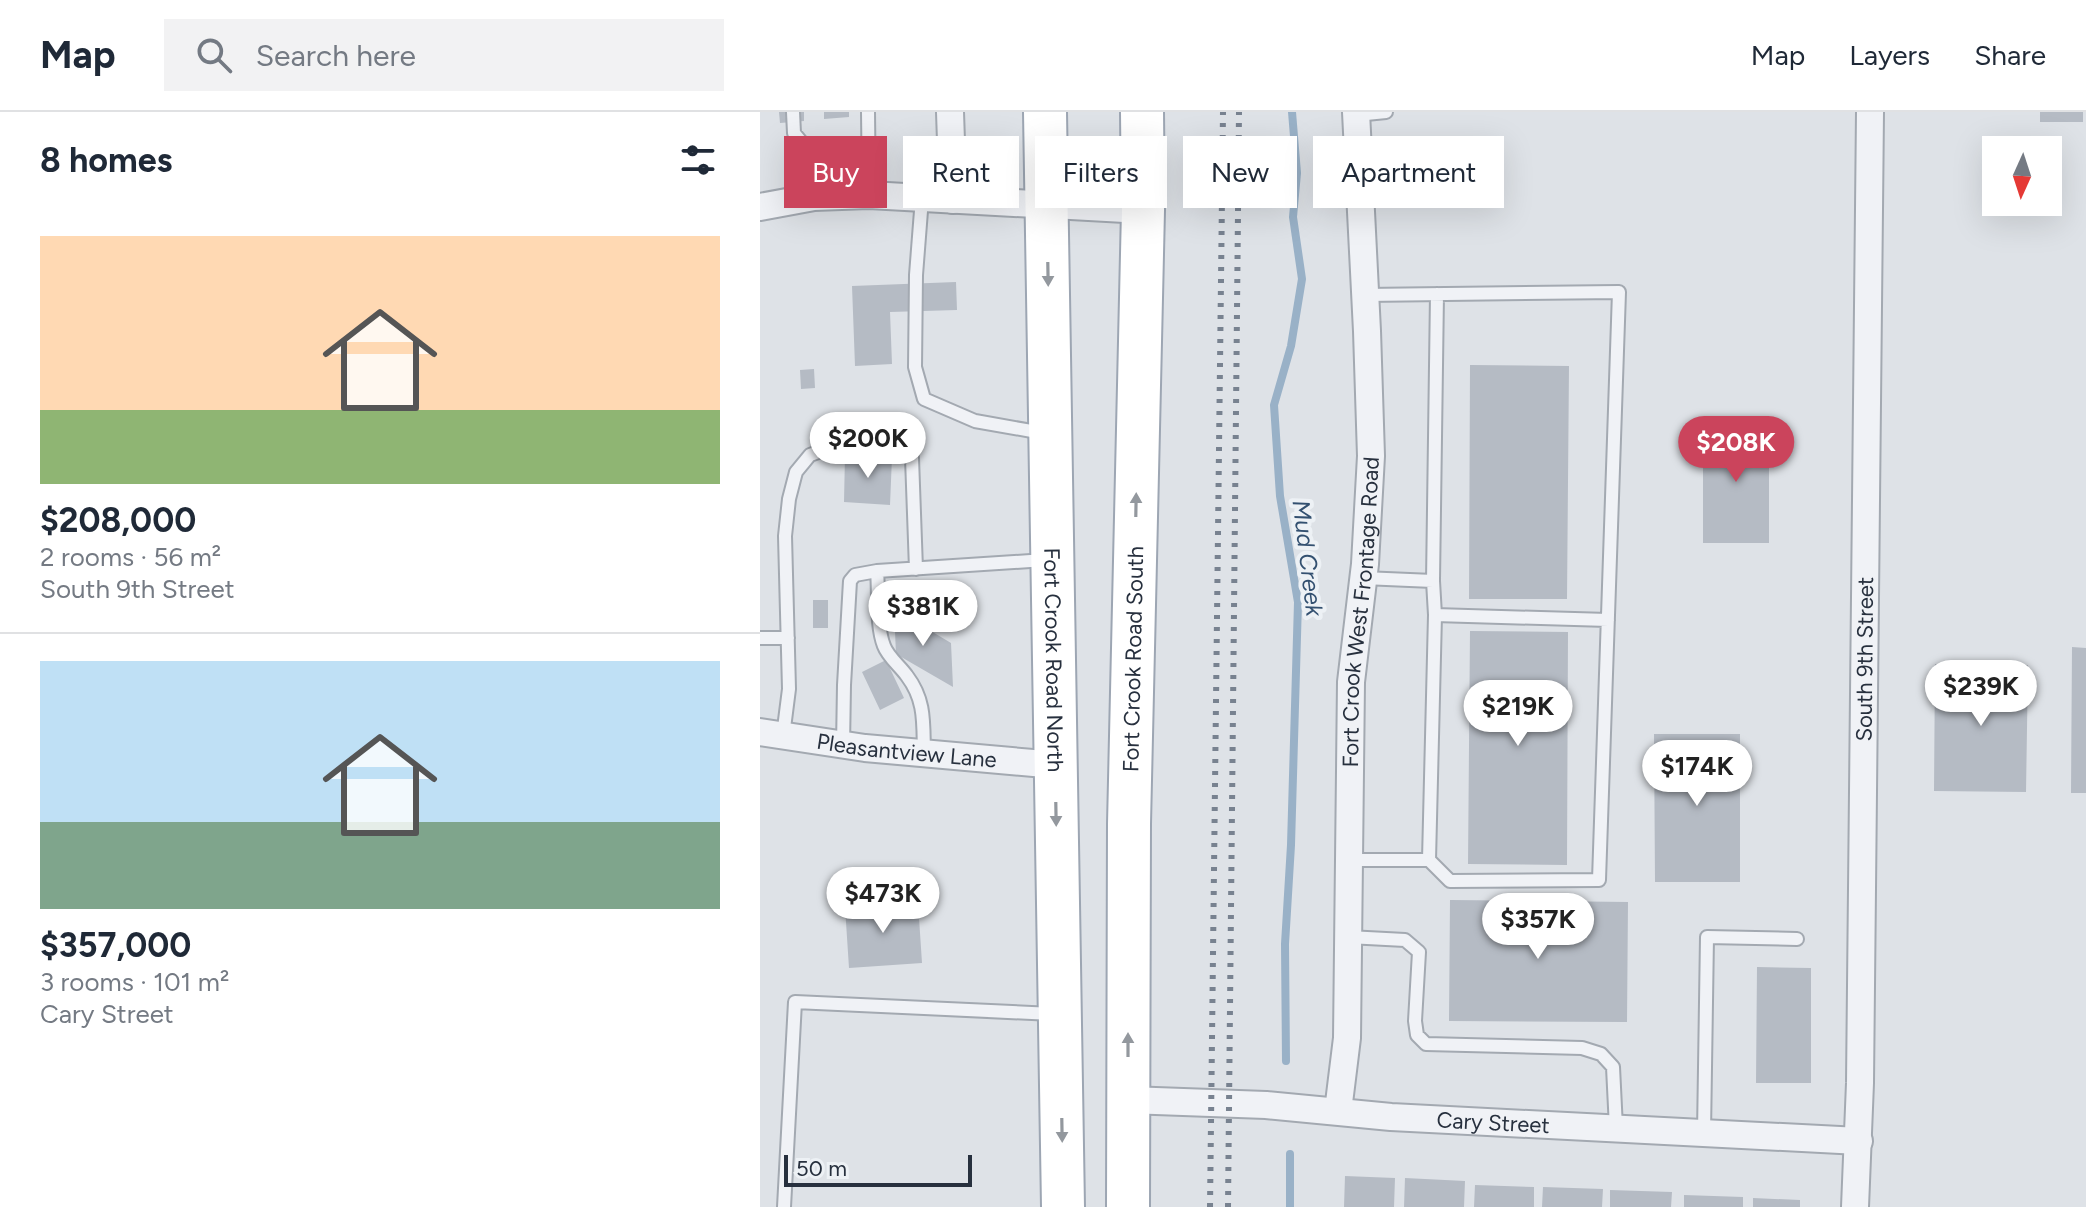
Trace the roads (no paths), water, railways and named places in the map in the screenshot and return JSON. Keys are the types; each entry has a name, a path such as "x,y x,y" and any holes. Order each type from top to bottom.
{"main road":[{"name":"Fort Crook Road North","path":"1045,112 1046,136"},
{"name":"Fort Crook Road South","path":"1128,1207 1130,808 1143,210 1142,112"},
{"name":"Fort Crook Road North","path":"1047,208 1063,1207"}],"street":[{"path":"950,112 951,136"},
{"name":"South 9th Street","path":"1855,1207 1859,1141 1870,112"},
{"name":"Fort Crook West Frontage Road","path":"1338,1111 1347,1038 1351,682 1363,578 1371,456 1356,113"},
{"path":"760,207 784,203"},
{"path":"1095,208 1143,210"},
{"name":"Pleasantview Lane","path":"772,734 843,746 1056,765"},
{"name":"Cary Street","path":"1128,1100 1266,1105 1391,1117 1859,1141"}],"lane":[{"path":"793,112 796,136"},
{"path":"868,112 868,136"},
{"path":"1356,113 1386,112"},
{"path":"921,208 916,275 915,367 924,399 975,421 1050,434"},
{"path":"1349,860 1429,860 1450,881 1599,880 1619,292 1365,295"},
{"path":"1429,860 1435,615 1437,294"},
{"path":"772,734 789,689 785,536 789,499 796,472 810,455 829,448 901,450 912,458 916,569"},
{"path":"843,746 850,581 855,575 1052,560"},
{"path":"877,571 885,650 919,693 923,710 924,754"},
{"path":"1363,578 1433,581"},
{"path":"1435,615 1608,620"},
{"path":"760,638 788,638"},
{"path":"1348,937 1405,940 1419,952 1415,1021 1417,1035 1426,1044 1582,1048 1601,1054 1613,1067 1616,1128"},
{"path":"1704,1133 1707,937 1797,939"},
{"path":"784,1207 795,1002 1059,1014"}],"waterway":[{"name":"Mud Creek","path":"1286,1061 1285,944 1298,602 1280,496 1274,405 1291,346 1302,279 1293,217 1297,173 1292,112"},
{"name":"Mud Creek","path":"1290,1154 1290,1207"}],"railway":[{"path":"1210,1207 1223,112"},
{"path":"1228,1207 1239,112"}]}
